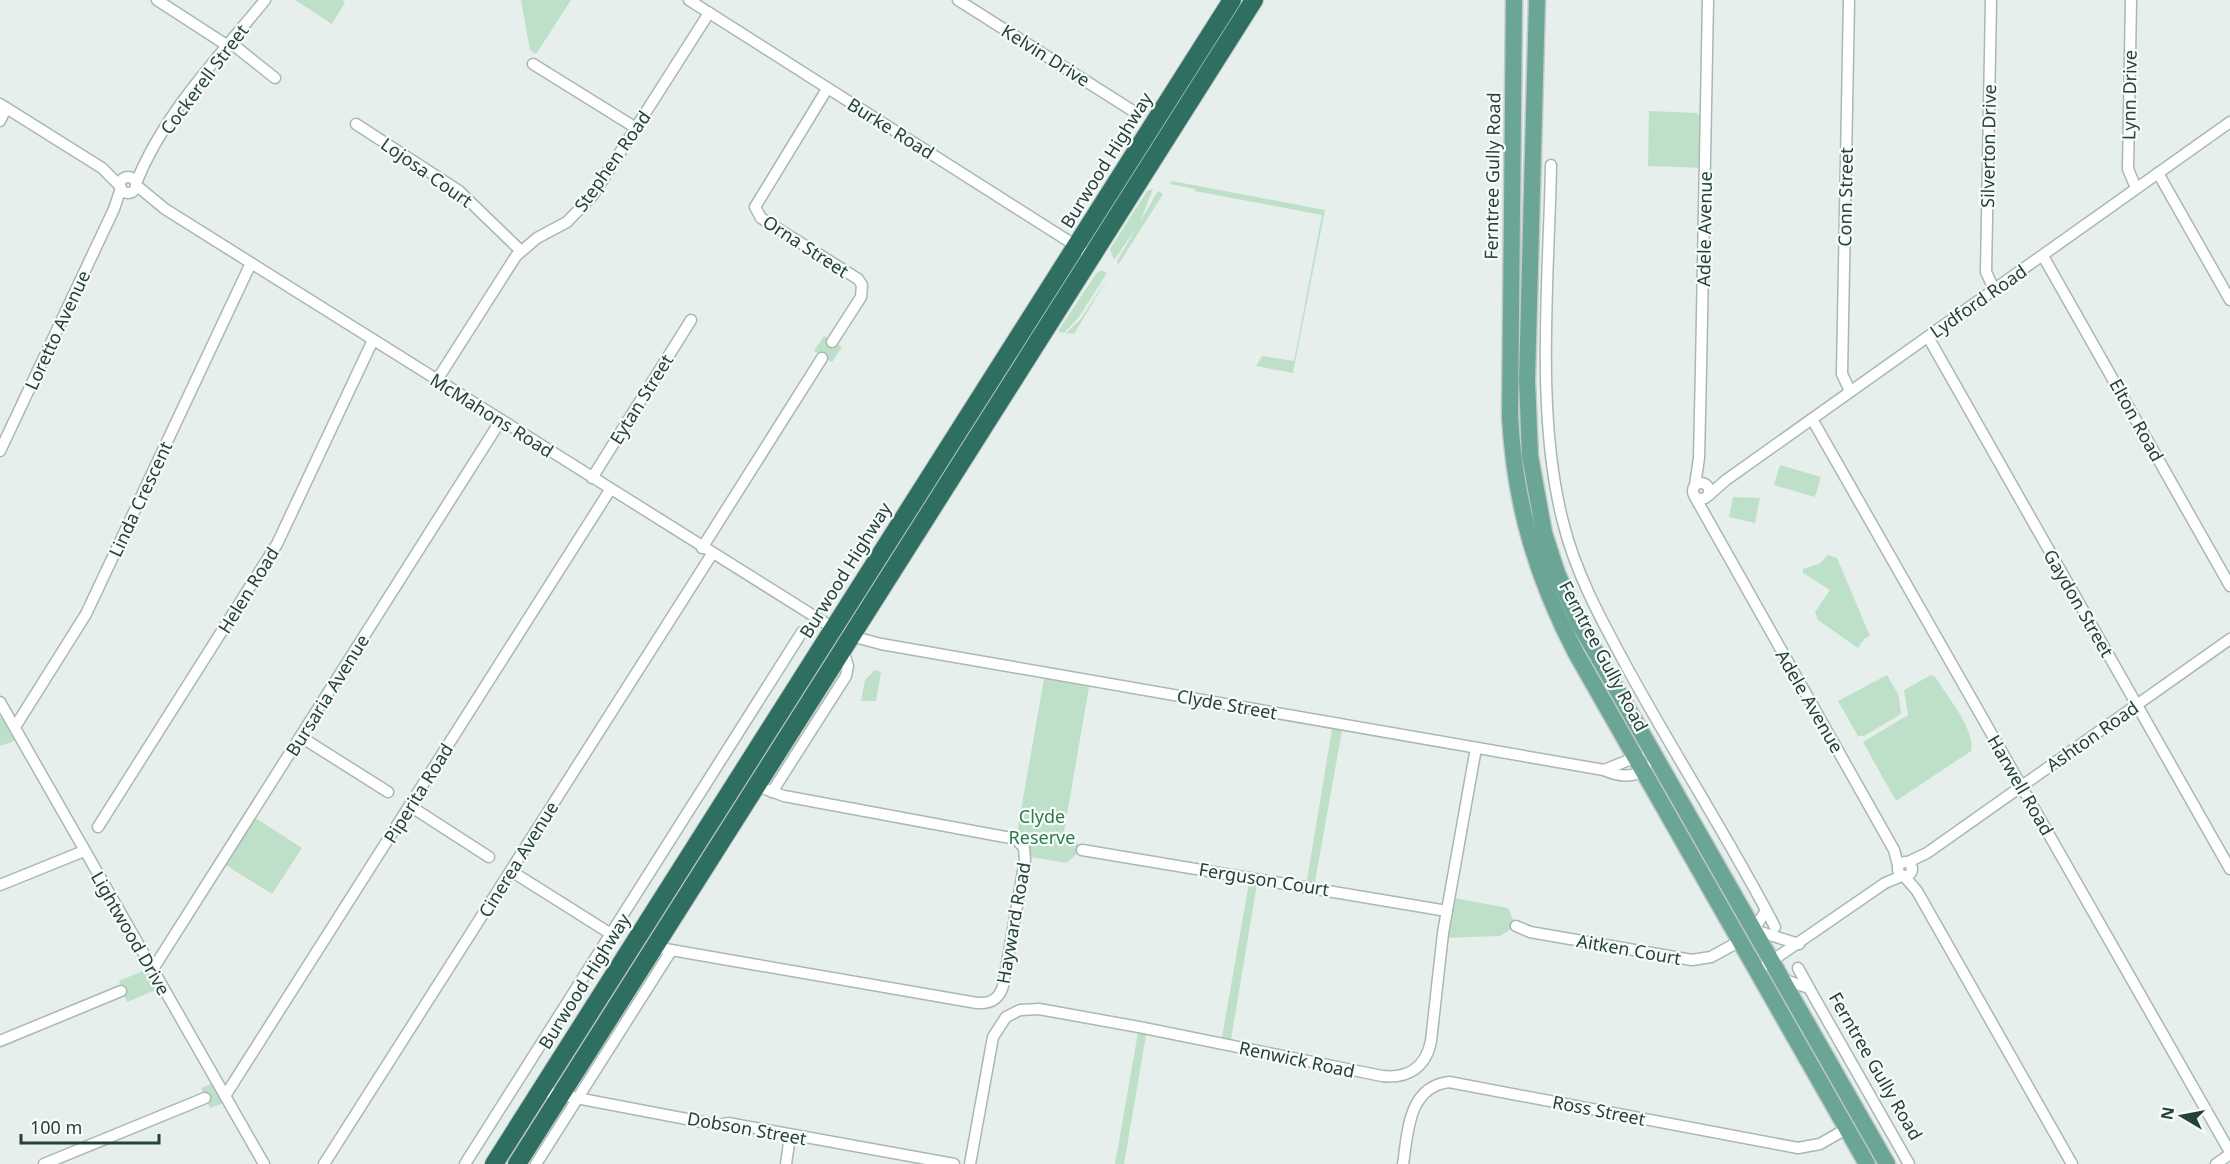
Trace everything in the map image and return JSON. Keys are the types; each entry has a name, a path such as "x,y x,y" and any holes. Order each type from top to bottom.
{"highway":[{"name":"Burwood Highway","path":"494,1164 1232,0"},
{"path":"517,1164 569,1097 663,949 764,789 847,643 1254,0"},
{"path":"833,628 847,643"}],"main road":[{"name":"Ferntree Gully Road","path":"1514,0 1510,417 1515,472 1523,518 1542,579 1559,619 1867,1164"},
{"name":"Ferntree Gully Road","path":"1537,0 1531,175 1528,434 1536,500 1557,573 1580,623 1887,1164"},
{"path":"1510,237 1530,238"}],"street":[{"path":"157,0 229,44 275,78"},
{"name":"Cockerell Street","path":"128,185 188,93 265,0"},
{"name":"Burke Road","path":"689,0 1092,256"},
{"name":"Kelvin Drive","path":"958,0 1133,111"},
{"name":"Adele Avenue","path":"1708,0 1699,458 1708,522 2072,1164"},
{"name":"Conn Street","path":"1849,0 1842,374 1850,391"},
{"name":"Silverton Drive","path":"1991,0 1986,272 1994,289"},
{"name":"Lynn Drive","path":"2131,0 2128,169 2136,188"},
{"name":"Stephen Road","path":"437,380 521,250 579,212 593,195 709,13"},
{"path":"533,64 636,128"},
{"name":"Orna Street","path":"827,89 750,212 868,286 832,342"},
{"path":"0,121 3,106"},
{"name":"McMahons Road","path":"3,106 610,490 833,628"},
{"name":"Lydford Road","path":"1703,491 1726,480 2230,122"},
{"name":"Lojosa Court","path":"356,124 459,191 521,250"},
{"name":"Ferntree Gully Road","path":"1551,165 1547,357 1550,449 1561,517 1580,573 1641,692 1775,927"},
{"path":"2158,173 2230,300"},
{"path":"1531,175 1550,190"},
{"name":"Loretto Avenue","path":"0,451 114,209 128,185"},
{"name":"Elton Road","path":"2043,256 2230,586"},
{"name":"Linda Crescent","path":"15,727 86,614 250,263"},
{"name":"Eytan Street","path":"592,478 691,320"},
{"name":"Gaydon Street","path":"1928,337 2230,869"},
{"name":"Helen Road","path":"98,827 278,544 373,340"},
{"path":"1527,380 1547,357"},
{"path":"707,551 822,358"},
{"name":"Harwell Road","path":"1812,419 2230,1153"},
{"name":"Bursaria Avenue","path":"153,969 501,420"},
{"path":"1528,434 1550,449"},
{"name":"Piperita Road","path":"225,1096 610,490"},
{"name":"Cinerea Avenue","path":"324,1164 511,871 707,551"},
{"name":"Burwood Highway","path":"465,1164 802,632"},
{"name":"Ashton Road","path":"1757,971 1886,883 2229,639"},
{"name":"Clyde Street","path":"847,643 956,657 1630,776 1639,763"},
{"path":"1635,720 1641,692"},
{"name":"Lightwood Drive","path":"0,702 264,1164"},
{"path":"301,736 388,792"},
{"name":"Renwick Road","path":"970,1164 993,1037 1006,1017 1020,1010 1039,1009 1139,1027 1382,1076 1409,1073 1419,1066 1429,1051 1447,911 1476,748"},
{"path":"1604,770 1657,759 1683,766"},
{"name":"Hayward Road","path":"663,949 977,1003 989,1003 998,997 1003,986 1025,860 1024,848 1016,839 764,789"},
{"path":"410,806 489,857"},
{"name":"Ferguson Court","path":"1082,850 1447,911"},
{"path":"0,885 84,851"},
{"path":"511,871 611,934"},
{"path":"1766,910 1754,930 1799,944"},
{"name":"Aitken Court","path":"1516,926 1530,932 1692,960 1711,957 1740,941"},
{"name":"Ferntree Gully Road","path":"1798,968 1909,1164"},
{"name":"Ferntree Gully Road","path":"1782,979 1809,988"},
{"path":"0,1041 122,991"},
{"name":"Ross Street","path":"1403,1164 1412,1113 1417,1100 1432,1087 1449,1082 1798,1148 1820,1144 1846,1129"},
{"name":"Dobson Street","path":"540,1091 790,1136 908,1160 954,1164"},
{"path":"536,1164 569,1097"},
{"path":"44,1164 206,1098"},
{"path":"786,1164 790,1136"},
{"path":"2216,1164 2230,1153"}],"green space":[{"path":"295,0 342,0 345,2 332,24"},
{"path":"521,0 571,0 536,54 530,50"},
{"path":"1649,111 1697,113 1706,125 1705,168 1648,166"},
{"path":"1172,181 1325,210 1293,373 1256,366 1262,356 1294,361 1322,215 1195,191 1195,189 1170,184"},
{"path":"1153,189 1139,224 1114,260 1110,249 1147,191"},
{"path":"1158,191 1163,194 1118,265 1117,261"},
{"path":"1101,270 1107,273 1079,317 1064,333 1058,331 1096,274"},
{"path":"1110,274 1074,334 1066,333 1080,320"},
{"path":"824,336 842,347 832,362 814,351"},
{"path":"1780,465 1821,477 1815,497 1774,485"},
{"path":"1733,497 1760,498 1755,523 1729,517"},
{"path":"1828,555 1837,558 1870,636 1865,638 1858,648 1818,620 1815,612 1830,590 1803,573 1803,569 1819,564"},
{"path":"875,670 881,672 876,701 861,701 865,680"},
{"name":"Clyde Reserve","path":"1045,673 1090,681 1064,832 1071,834 1082,850 1066,863 1025,856 1016,839"},
{"path":"1887,675 1899,696 1901,714 1864,736 1858,736 1838,701"},
{"path":"1931,675 1936,678 1960,714 1969,733 1971,751 1896,801 1863,742 1908,715 1904,690"},
{"path":"7,714 21,739 0,746 0,717"},
{"path":"1333,723 1343,725 1314,887 1306,886"},
{"path":"251,815 302,848 272,894 221,862"},
{"path":"1250,877 1258,878 1230,1045 1221,1043"},
{"path":"1449,897 1508,908 1516,926 1500,936 1443,938"},
{"path":"152,967 163,987 127,1002 119,981"},
{"path":"1139,1027 1147,1029 1124,1164 1115,1164"},
{"path":"217,1081 229,1101 210,1108 201,1088"}]}
